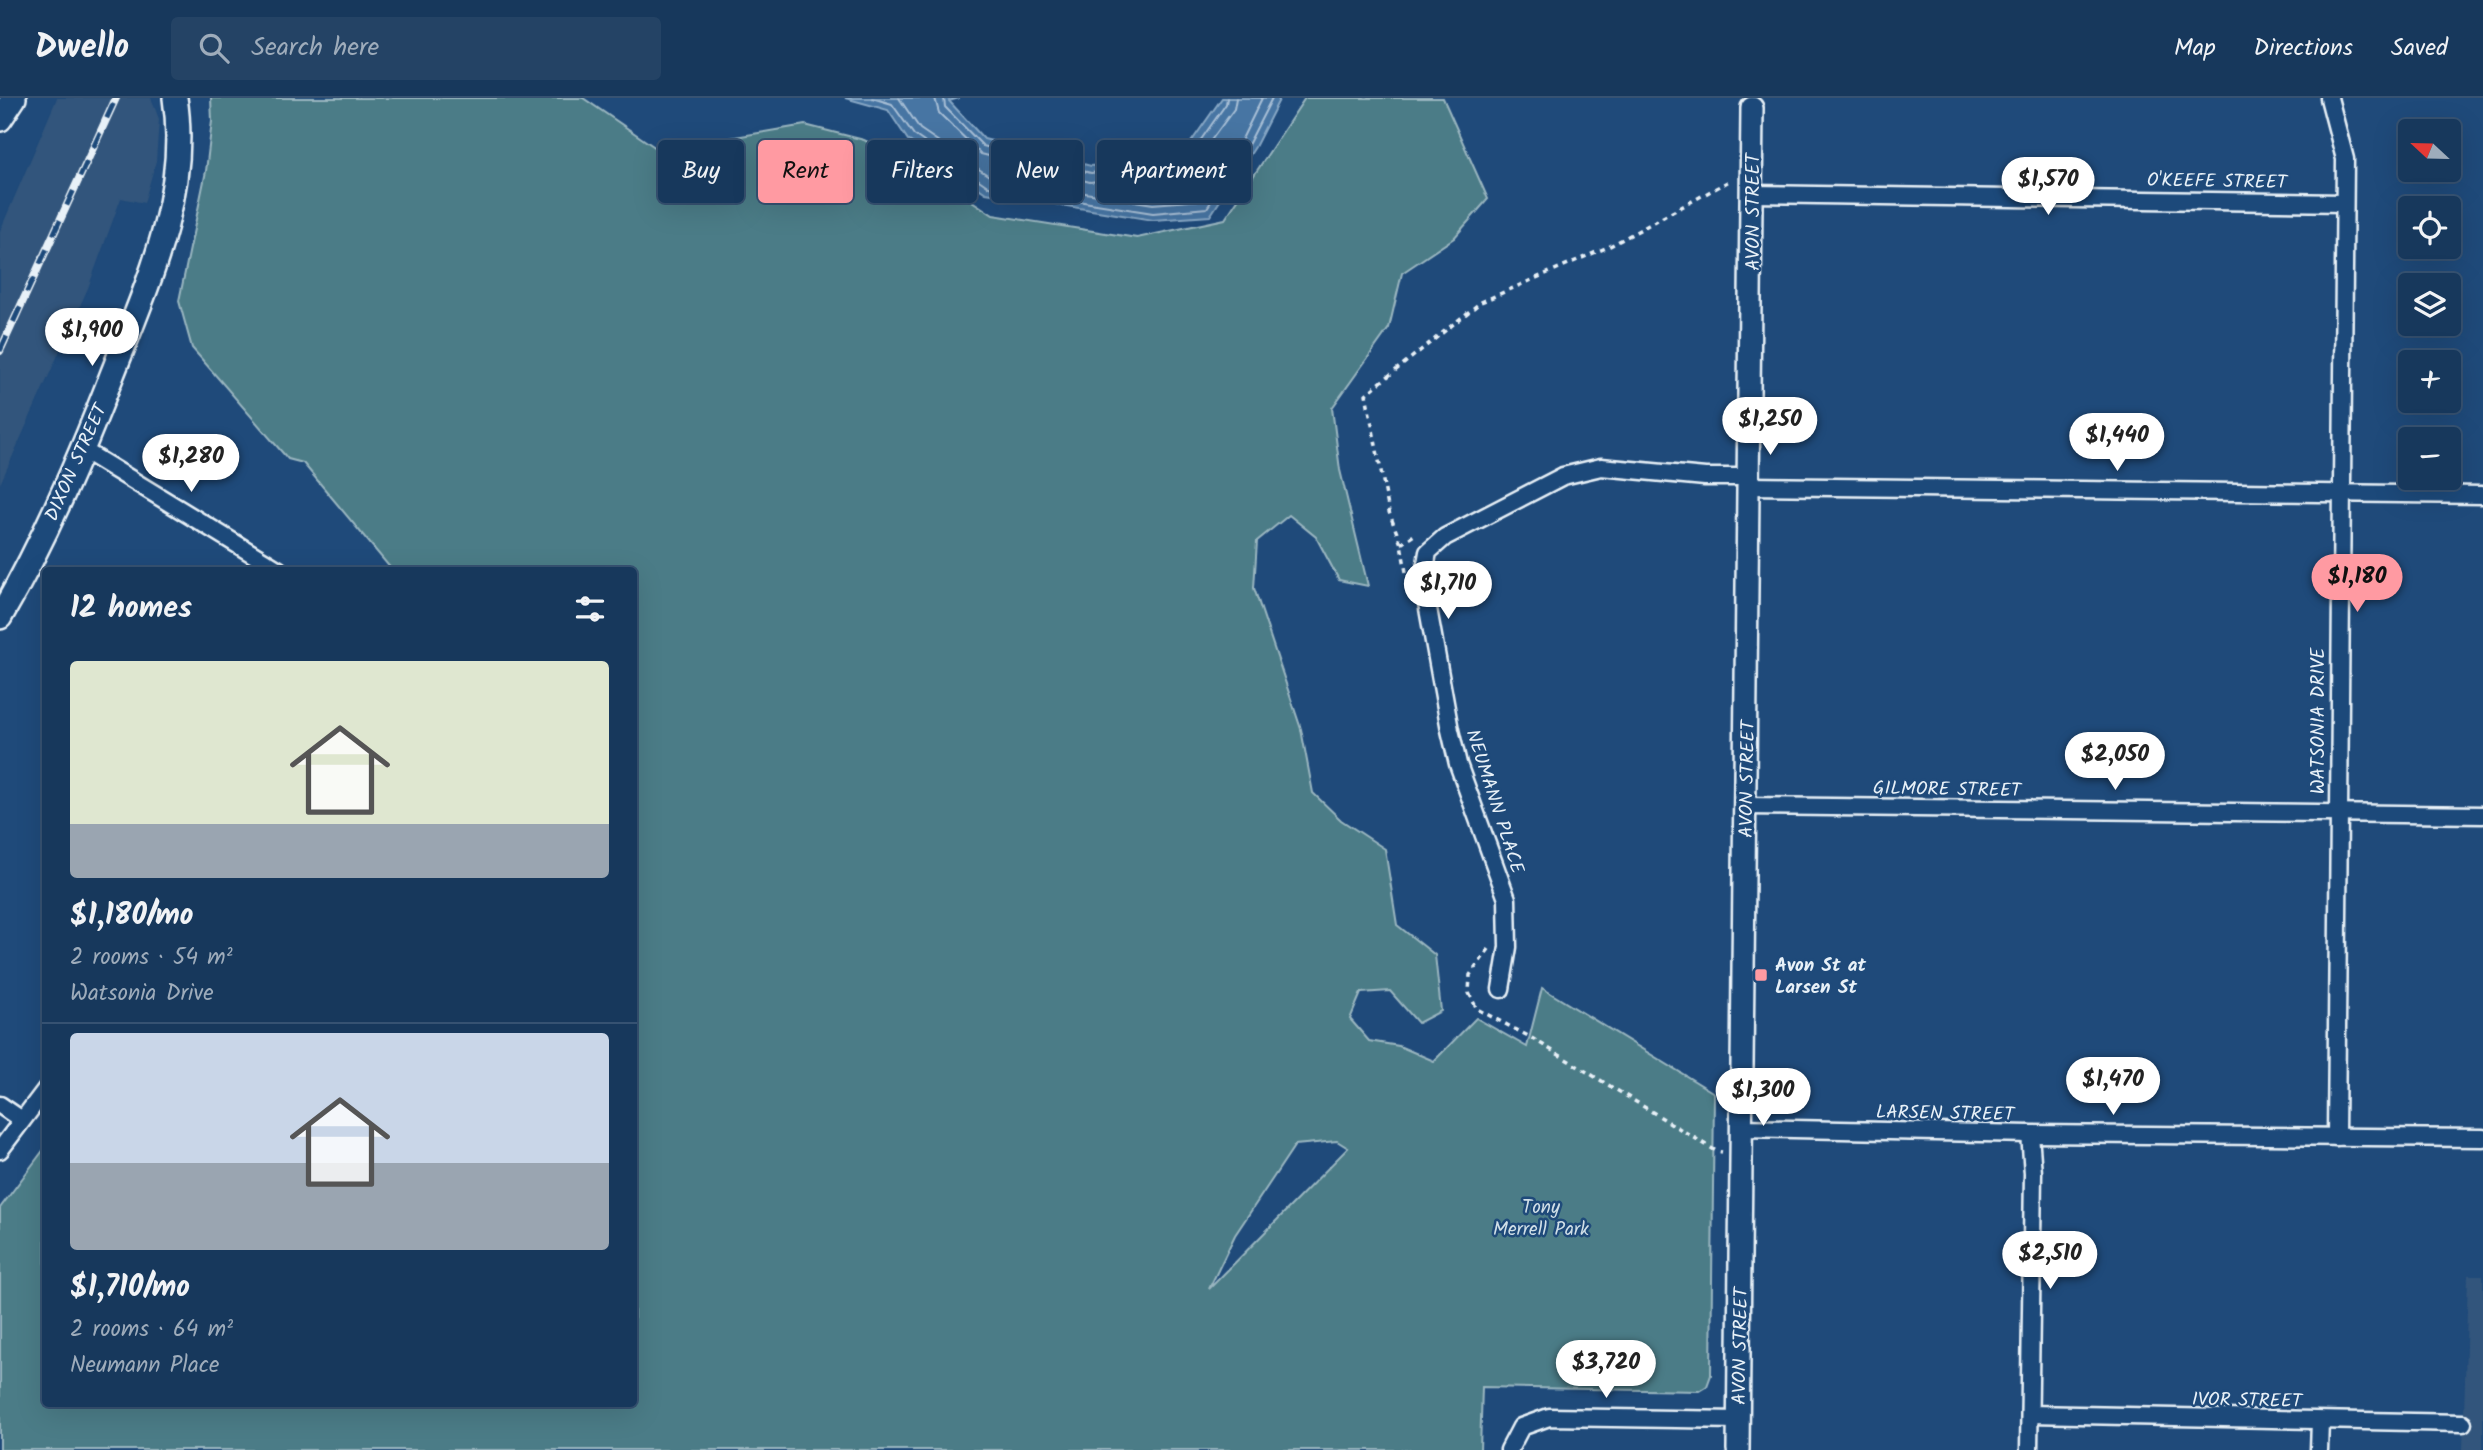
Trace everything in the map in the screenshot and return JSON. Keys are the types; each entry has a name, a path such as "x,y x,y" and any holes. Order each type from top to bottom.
{"main road":[{"path":"0,119 14,98"},
{"name":"DIXON STREET","path":"0,617 51,520 83,450 144,297 163,238 178,145 175,98"}],"street":[{"name":"WATSONIA DRIVE","path":"2329,98 2345,159 2336,1137"},
{"name":"AVON STREET","path":"1738,1450 1752,108"},
{"name":"O'KEEFE STREET","path":"1753,194 2344,203"},
{"path":"83,450 274,567"},
{"name":"NEUMANN PLACE","path":"1501,989 1508,947 1507,899 1455,753 1423,580 1428,552 1445,537 1563,476 1601,467 1749,482"},
{"path":"1749,482 2483,495"},
{"name":"GILMORE STREET","path":"1746,806 2483,815"},
{"path":"0,1150 42,1094"},
{"path":"0,1105 22,1120"},
{"name":"LARSEN STREET","path":"1742,1128 2030,1135 2483,1138"},
{"path":"2029,1450 2033,1173 2030,1135"},
{"name":"IVOR STREET","path":"2030,1414 2463,1423"},
{"path":"1510,1450 1521,1427 1549,1417 1738,1420"},
{"path":"2319,1450 2320,1422"}],"path":[{"path":"1408,583 1401,544 1389,512 1366,394 1480,302 1610,246 1753,168"},
{"path":"1401,544 1414,536"},
{"path":"1490,947 1470,975 1469,993 1477,1009 1530,1037 1716,1151 1727,1152"}],"shaded area":[{"path":"57,98 151,98 159,119 156,161 144,203 121,198 88,288 0,484 0,231"},
{"path":"2468,1275 2483,1275 2483,1450 2463,1450"}],"green space":[{"name":"Tony Merrell Park","path":"211,98 583,98 658,149 658,203 744,203 744,140 717,140 805,125 867,142 867,203 975,203 993,215 1137,238 1225,219 1236,203 1251,203 1251,180 1305,98 1443,98 1488,199 1454,238 1402,273 1389,328 1332,408 1340,470 1368,586 1339,580 1316,537 1289,515 1257,541 1254,588 1301,729 1313,793 1341,820 1385,849 1397,925 1435,955 1441,1011 1418,1023 1390,991 1361,993 1350,1019 1369,1041 1399,1046 1434,1061 1476,1018 1527,1047 1542,988 1714,1093 1711,1375 1707,1386 1699,1391 1482,1387 1480,1450 0,1450 0,1208 42,1152 42,1407 637,1407 637,567 390,567 303,463 288,459 192,348 179,301 206,171 212,121","holes":["1337,1141 1348,1148 1209,1289 1235,1235 1295,1145"]}],"water":[{"path":"845,98 959,98 949,101 984,139 991,141 991,194 977,187 977,140 908,140 888,110"},
{"path":"1222,98 1280,98 1251,153 1251,140 1193,140"},
{"path":"1083,164 1097,165 1097,203 1218,203 1210,216 1153,220 1048,203 1083,203"}],"railway":[{"path":"0,351 116,98"}],"place":[{"name":"Avon St at Larsen St","path":"1761,975"}]}
